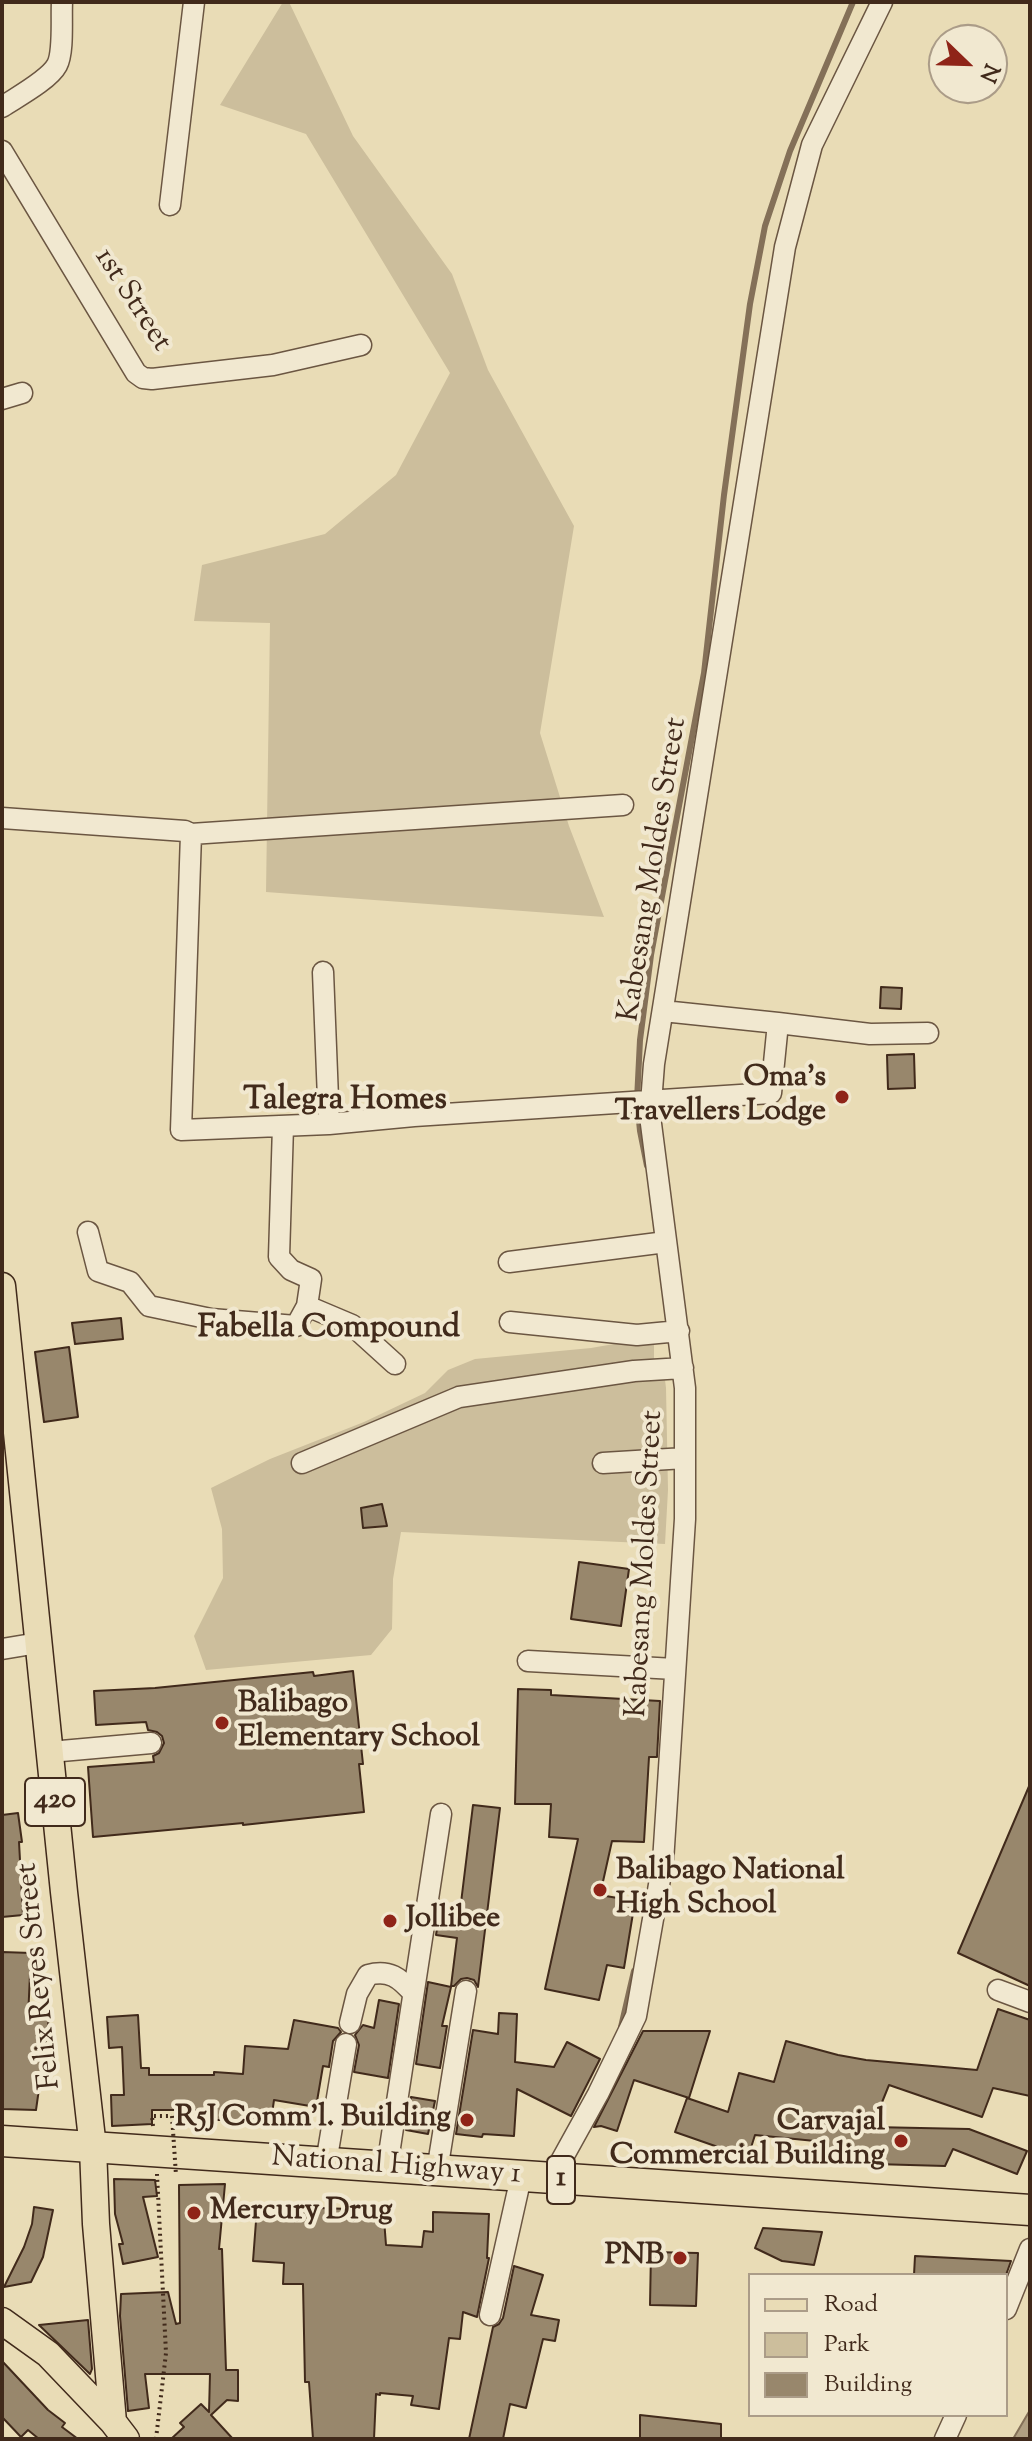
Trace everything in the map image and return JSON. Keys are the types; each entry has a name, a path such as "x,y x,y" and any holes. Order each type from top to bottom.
{"highway":[{"name":"National Highway 1","path":"2,2141 1030,2210"}],"main road":[{"name":"Felix Reyes Street","path":"2,1286 11,1457 38,1643 93,2148 96,2224 120,2431"},
{"path":"2,2321 48,2354 120,2431"}],"street":[{"path":"2,107 57,67 62,2"},
{"path":"170,205 194,2"},
{"name":"Kabesang Moldes Street","path":"490,2315 536,2178 598,2094 636,2016 663,1862 685,1519 685,1388 650,1116 642,1102 663,1011 785,247 812,145 882,2"},
{"name":"1st Street","path":"2,151 136,373 143,378 273,365 361,345"},
{"path":"2,818 185,831 191,834 623,805"},
{"path":"191,834 182,1130 329,1124 771,1093 778,1023"},
{"path":"323,972 329,1124"},
{"path":"663,1011 870,1034 928,1033"},
{"path":"88,1232 98,1271 130,1282 149,1306 211,1319 296,1326 307,1306 311,1279 291,1270 279,1257 283,1126"},
{"path":"509,1262 666,1242"},
{"path":"307,1306 352,1325 395,1364"},
{"path":"510,1322 637,1335 679,1331"},
{"path":"302,1463 459,1397 634,1371 683,1368"},
{"path":"603,1463 685,1458"},
{"path":"2,1649 38,1643"},
{"path":"528,1661 675,1669"},
{"path":"50,1752 151,1743"},
{"path":"387,2167 441,1814"},
{"path":"350,2023 357,1994 368,1975 381,1972 393,1974 413,1993"},
{"path":"998,1990 1030,2002"},
{"path":"437,2171 466,1991"},
{"path":"326,2163 346,2044"},
{"path":"1008,2304 1030,2249"},
{"path":"945,2439 955,2417"}],"path":[{"path":"172,2116 176,2175"},
{"path":"154,2151 165,2287 166,2353 156,2439"}],"green space":[{"path":"283,2 289,2 353,136 452,274 488,370 574,526 540,733 569,826 604,917 266,892 270,623 194,621 202,565 325,534 396,475 450,373 306,134 220,105"},
{"path":"654,1337 654,1365 664,1372 666,1388 668,1490 665,1544 401,1532 393,1579 392,1629 371,1655 206,1670 194,1636 223,1578 222,1529 211,1488 270,1459 364,1422 425,1393 448,1370 475,1359 591,1348"}],"shaded area":[{"path":"1030,2410 1030,2439 1013,2439"}],"building":[{"path":"881,987 902,988 901,1009 880,1008"},
{"path":"914,1054 915,1088 888,1089 887,1055"},
{"path":"121,1318 123,1339 75,1344 72,1323"},
{"path":"69,1347 78,1417 44,1422 35,1352"},
{"path":"382,1504 387,1526 363,1528 361,1508"},
{"path":"579,1562 629,1569 621,1626 571,1619"},
{"name":"Balibago Elementary School","path":"353,1671 363,1764 359,1764 364,1812 93,1837 88,1767 154,1762 153,1756 159,1753 164,1743 162,1736 148,1730 146,1722 96,1725 94,1691"},
{"name":"Balibago National High School","path":"518,1689 551,1690 551,1695 660,1701 657,1757 649,1757 644,1842 612,1841 600,1895 635,1901 624,1968 607,1965 599,2000 545,1989 578,1839 549,1837 551,1804 515,1804"},
{"path":"1030,1784 1030,1986 958,1953"},
{"path":"473,1805 500,1808 478,1987 474,1980 467,1978 451,1986 457,1938 436,1935 439,1916 459,1919"},
{"path":"18,1813 22,1842 19,1842 23,1915 2,1917 2,1815"},
{"path":"2,1952 31,1953 28,2018 49,2018 36,2110 2,2109"},
{"path":"428,1982 451,1987 442,2026 447,2026 440,2068 416,2064"},
{"path":"379,2000 399,2004 388,2078 354,2072 359,2045 355,2035 363,2025 374,2028"},
{"path":"998,2009 1030,2020 1030,2096 993,2088 982,2117 889,2085 872,2127 969,2129 1027,2151 1017,2174 953,2149 945,2166 839,2163 842,2153 813,2151 815,2141 755,2135 748,2157 675,2132 687,2098 728,2112 739,2073 774,2082 786,2041 866,2060 977,2070"},
{"path":"499,2013 517,2014 515,2062 554,2067 567,2042 600,2059 571,2116 517,2089 514,2136 456,2134 473,2030 498,2034"},
{"path":"138,2015 141,2068 149,2068 149,2075 243,2074 245,2046 288,2049 294,2020 338,2028 341,2032 333,2041 329,2067 323,2066 316,2107 274,2100 271,2121 240,2118 212,2120 212,2110 152,2110 152,2124 112,2126 111,2095 124,2095 122,2047 109,2048 107,2017"},
{"path":"643,2031 710,2031 689,2098 634,2080 617,2131 594,2127"},
{"path":"411,2097 435,2101 428,2134 406,2130"},
{"path":"114,2179 155,2180 157,2196 143,2197 158,2257 123,2264 119,2244 123,2244 115,2214"},
{"path":"225,2184 219,2249 222,2249 226,2370 238,2370 238,2401 227,2400 211,2415 233,2439 171,2439 184,2427 180,2423 201,2404 209,2412 210,2374 145,2374 149,2408 128,2411 121,2294 168,2292 176,2324 180,2323 179,2185"},
{"path":"383,2206 386,2245 422,2247 424,2231 433,2232 433,2212 489,2214 489,2258 477,2317 463,2312 460,2339 449,2338 439,2409 411,2405 413,2396 380,2393 376,2394 374,2439 313,2439 309,2382 305,2382 303,2284 283,2284 284,2263 253,2261 257,2208 351,2209"},
{"path":"34,2207 53,2210 43,2257 31,2282 4,2287 24,2247"},
{"path":"763,2228 822,2232 814,2265 782,2261 755,2248"},
{"path":"651,2252 698,2253 696,2306 650,2305"},
{"name":"Carvajal Commercial Building","path":"915,2256 1011,2261 1007,2273 914,2273"},
{"path":"514,2266 543,2275 531,2315 559,2320 555,2341 543,2339 526,2408 510,2404 503,2439 469,2439 493,2327 503,2318"},
{"path":"88,2320 92,2369 90,2374 39,2325"},
{"path":"2,2361 48,2410 65,2423 62,2427 78,2439 39,2439 28,2430 21,2437 2,2417"},
{"path":"640,2415 721,2424 721,2439 640,2439"}],"waterway":[{"path":"647,1166 637,1100 640,1040 651,955 704,673 750,304 765,226 790,151 853,2"},
{"path":"621,2027 634,1971"}],"place":[{"name":"Oma's Travellers Lodge","path":"842,1097"},
{"name":"Balibago Elementary School","path":"222,1723"},
{"name":"Balibago National High School","path":"600,1890"},
{"name":"Jollibee","path":"390,1921"},
{"name":"R5J Comm'l. Building","path":"467,2120"},
{"name":"Carvajal Commercial Building","path":"901,2141"},
{"name":"Mercury Drug","path":"194,2213"},
{"name":"PNB","path":"680,2258"}],"district":[{"name":"Talegra Homes","path":"345,1103"},
{"name":"Fabella Compound","path":"329,1331"}]}
